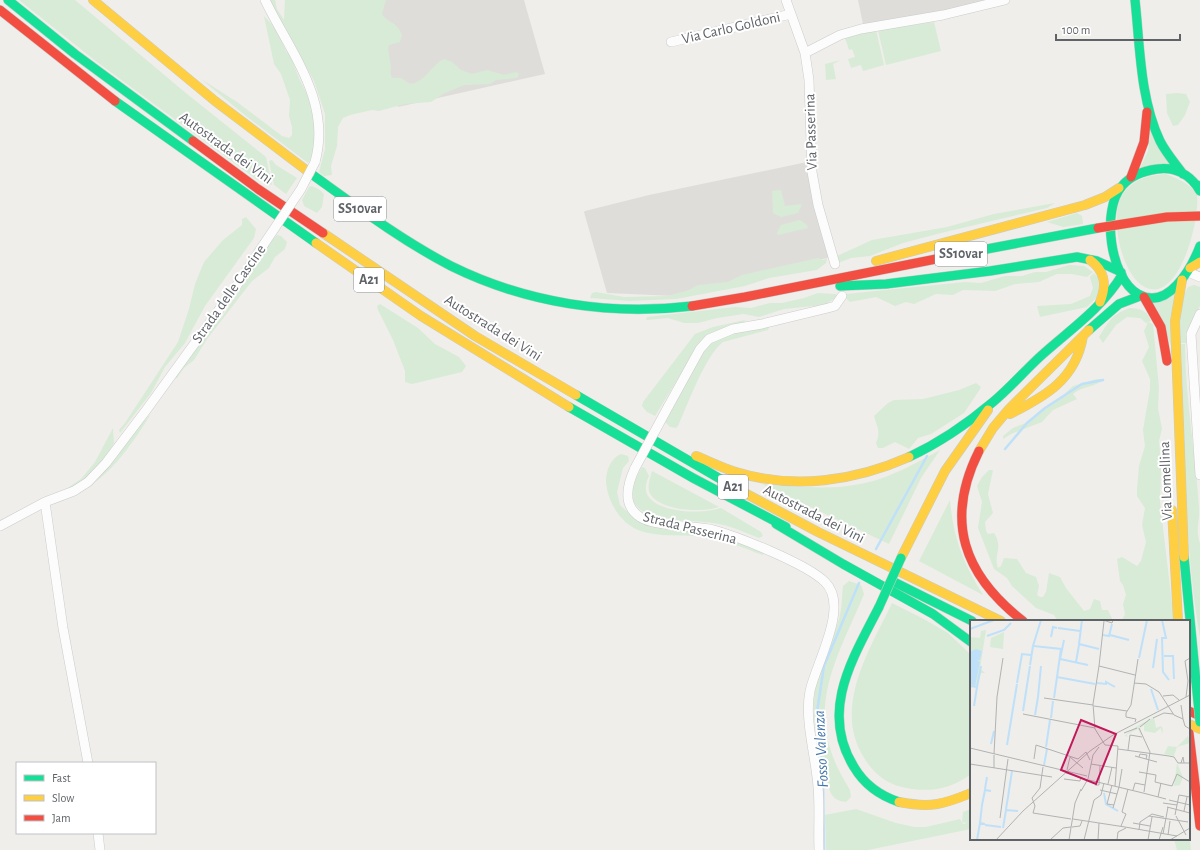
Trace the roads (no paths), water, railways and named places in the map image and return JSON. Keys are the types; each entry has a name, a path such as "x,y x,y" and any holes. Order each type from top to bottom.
{"main road":[{"name":"Autostrada dei Vini","path":"8,0 74,54 234,171 475,336 729,485 818,532 999,620"},
{"name":"SS10var","path":"93,0 218,104 291,160 412,244 453,266 488,282 536,296 576,305 640,309 676,307 821,282 1098,228 1167,218 1200,216"},
{"path":"1135,0 1147,89 1155,127 1165,150 1183,174"},
{"name":"Autostrada dei Vini","path":"0,10 52,53 208,169 420,315 563,403 761,515 970,620"},
{"path":"1131,177 1144,142 1147,116 1147,89"},
{"path":"1121,274 1087,258 1077,258 886,284 832,286 821,282 826,273 1065,211 1105,197 1119,188 1131,177 1157,168 1173,169 1183,174 1199,187"},
{"path":"1119,188 1111,205 1110,222 1112,245 1121,274 1128,285 1142,296 1155,311 1162,328 1167,350 1167,372"},
{"path":"969,439 1019,398 1108,311 1119,304 1142,296 1163,295 1176,287 1189,270 1200,246"},
{"path":"1087,258 1099,268 1105,282 1104,292 1100,302 1094,310"},
{"path":"1189,270 1200,262"},
{"path":"475,336 552,374 671,444 710,463 750,475 800,483 838,480 873,472 898,463 947,435 993,402 1044,353 1094,310 1112,292 1121,274"},
{"name":"Via Lomellina","path":"1182,280 1177,302 1175,321 1180,489 1185,574 1190,620"},
{"path":"1003,418 1038,400 1064,379 1074,368 1077,362 1082,350 1083,336"},
{"path":"1019,398 980,448 968,474 962,503 966,549 979,577 993,595 1021,620"},
{"path":"970,793 942,805 913,806 887,799 872,790 856,773 841,741 838,724 839,704 844,684 856,653 901,558 945,471 969,439 993,402"},
{"name":"Via Lomellina","path":"1172,501 1178,620"},
{"path":"761,515 864,577 918,604 960,632 970,641"},
{"name":"Via Lomellina","path":"1190,623 1200,722"},
{"path":"1190,711 1200,716"},
{"path":"1190,724 1200,729"},
{"path":"1190,733 1200,736"},
{"path":"1190,742 1200,826"}],"street":[{"name":"Strada delle Cascine","path":"0,526 45,502 74,491 88,482 106,463 228,297 301,189 315,162 320,131 314,100 303,71 265,0"},
{"name":"Via Passerina","path":"786,0 805,53 809,80 812,172 818,205 835,264"},
{"path":"805,53 840,35 861,29 943,15 1005,0"},
{"name":"Via Carlo Goldoni","path":"671,42 791,14"},
{"path":"1189,270 1200,277"},
{"name":"Strada Passerina","path":"819,850 818,787 810,715 810,692 835,609 833,597 826,583 786,558 713,530 654,522 640,518 633,511 628,500 626,489 635,468 700,349 709,340 733,329 835,306 842,296"},
{"path":"1200,314 1191,334 1197,368 1200,474"},
{"path":"45,502 63,628 88,762"},
{"path":"98,834 100,850"}],"waterway":[{"path":"1005,449 1027,423 1045,408 1082,384 1103,380"},
{"name":"Fosso Valenza","path":"876,549 927,456"},
{"name":"Fosso Valenza","path":"824,850 823,780 817,712 824,666 859,583"}]}
